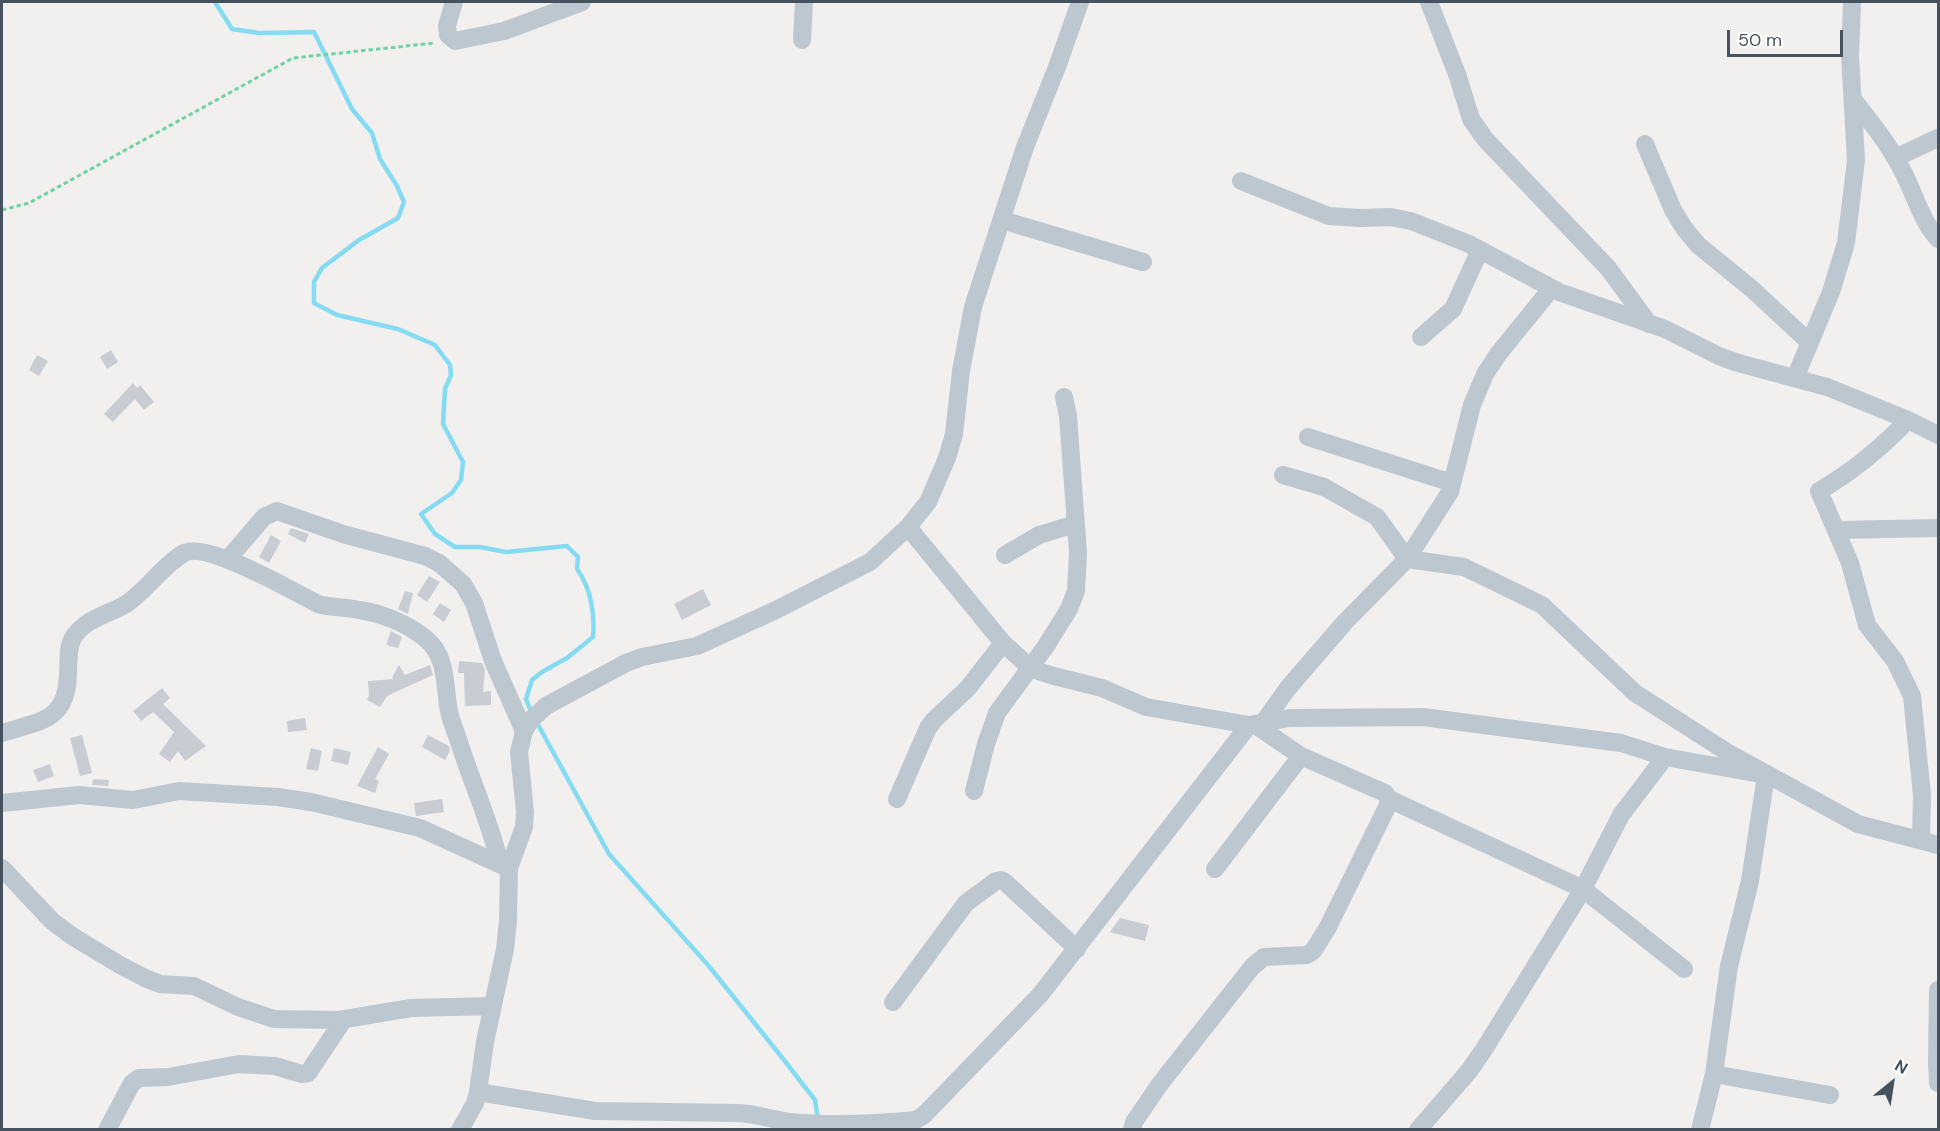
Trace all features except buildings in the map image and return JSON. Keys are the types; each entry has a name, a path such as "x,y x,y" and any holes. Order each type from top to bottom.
{"street":[{"path":"454,2 447,27 448,35 455,41 504,31 582,2"},
{"path":"802,40 804,2"},
{"path":"504,866 524,828 525,812 519,752 524,731 530,721 546,706 626,663 642,657 697,645 785,605 870,562 908,527 928,502 947,458 954,434 961,371 973,307 1024,147 1057,67 1080,2"},
{"path":"1429,2 1475,125 1485,139 1608,268 1649,324"},
{"path":"1795,378 1831,292 1846,243 1856,160 1850,56 1852,2"},
{"path":"1852,99 1874,126 1895,158 1926,222 1938,239"},
{"path":"1895,158 1938,138"},
{"path":"1645,144 1673,210 1698,245 1752,289 1810,342"},
{"path":"1241,181 1329,216 1390,217 1411,221 1469,243 1551,289 1665,329 1719,356 1827,387 1908,420 1938,435"},
{"path":"1002,220 1143,262"},
{"path":"1421,337 1453,309 1480,250"},
{"path":"478,1092 595,1111 739,1113 788,1121 849,1125 916,1120 924,1115 1040,995 1135,870 1255,724 1345,622 1407,559 1450,492 1472,405 1485,374 1499,353 1551,289"},
{"path":"974,791 997,713 1046,646 1069,609 1076,591 1077,553 1068,416 1064,397"},
{"path":"1283,475 1324,487 1377,517 1407,559 1464,567 1542,605 1635,693 1766,775 1858,824 1930,843 1922,795 1912,696 1895,661 1867,625 1850,563 1819,491 1839,479 1886,443 1908,420"},
{"path":"1308,437 1452,483"},
{"path":"228,559 264,517 277,511 343,534 425,556 439,563 463,584 474,603 493,661 524,731"},
{"path":"1005,555 1039,535 1075,524"},
{"path":"908,527 1003,643 1030,667 1054,676 1102,688 1146,707 1255,724 1290,718 1424,717 1621,743 1665,757 1766,775"},
{"path":"1836,530 1938,528"},
{"path":"2,733 52,717 65,694 69,649 73,638 86,623 127,603 186,552 200,551 228,559 318,604 384,616 428,640 446,674 449,711 466,765 504,866 508,921 485,1041 476,1103 460,1130"},
{"path":"897,799 928,728 968,688 1003,643"},
{"path":"1255,724 1301,756 1385,793 1389,799 1583,889 1684,969"},
{"path":"1215,869 1301,756"},
{"path":"1418,1130 1484,1051 1583,889 1621,815 1665,757"},
{"path":"1700,1130 1713,1074 1729,966 1750,881 1766,775"},
{"path":"2,803 79,795 133,800 178,791 278,797 311,802 420,828 504,866"},
{"path":"1132,1130 1134,1122 1160,1084 1252,967 1264,957 1306,955 1313,951 1332,918 1389,799"},
{"path":"2,868 59,926 72,936 147,979 160,984 194,986 238,1007 274,1019 344,1019 411,1008 492,1006"},
{"path":"893,1002 966,903 996,881 1005,882 1077,949"},
{"path":"1938,990 1936,1062 1938,1083"},
{"path":"107,1130 132,1083 139,1078 168,1077 239,1064 275,1066 302,1074 308,1073 344,1019"},
{"path":"1713,1074 1830,1095"}],"path":[{"path":"2,210 29,203 293,58 455,41"}],"waterway":[{"path":"215,2 232,29 259,33 314,32 352,109 372,133 380,159 404,202 398,218 359,240 322,268 314,282 314,303 337,315 398,329 435,345 450,365 451,375 445,389 443,424 463,462 461,480 452,493 421,514 435,534 455,547 480,547 506,552 567,546 578,557 577,569 586,584 591,601 593,637 567,658 532,680 526,699 532,714"},
{"path":"536,721 609,854 708,965 784,1060 815,1100 818,1120"}]}
